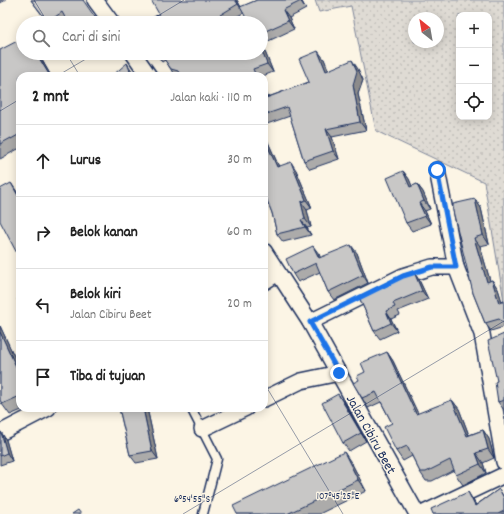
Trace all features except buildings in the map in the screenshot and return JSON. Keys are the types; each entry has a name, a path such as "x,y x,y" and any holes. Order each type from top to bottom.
{"street":[{"path":"95,0 107,16"},
{"path":"138,60 146,72"},
{"path":"437,170 456,267 490,340 504,462"},
{"name":"Jalan Cibiru Beet","path":"268,257 310,322 417,514"},
{"path":"310,322 403,276 432,267 456,267"},
{"path":"268,279 278,273"},
{"path":"268,397 301,382 339,373"},
{"path":"0,433 40,412"},
{"path":"202,429 238,412"},
{"path":"422,514 504,475"}],"lane":[{"path":"193,412 217,459 203,514"}],"shaded area":[{"path":"315,0 504,0 504,301 484,182 376,131 351,6 319,12"}],"route":[{"path":"339,373 310,322 388,282 403,276 432,267 456,267 437,170"}]}
